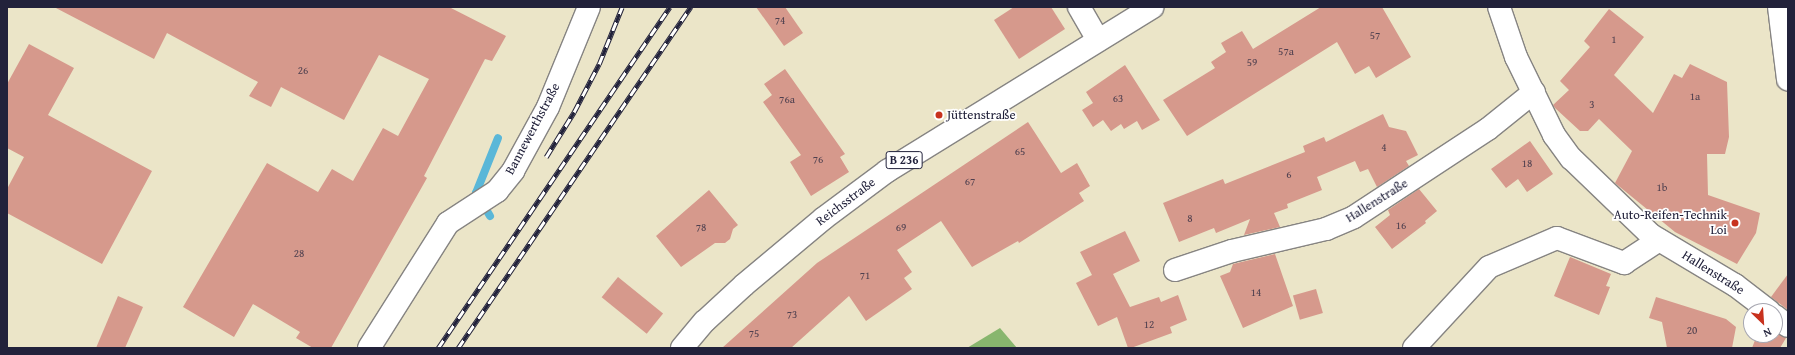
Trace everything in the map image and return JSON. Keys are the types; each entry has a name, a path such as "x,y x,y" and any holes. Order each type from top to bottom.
{"street":[{"name":"Bannewerthstraße","path":"369,348 448,223 497,191 513,170 548,107 589,7"},
{"path":"1079,7 1098,40"},
{"name":"Reichsstraße","path":"682,348 705,321 744,285 824,218 887,171 1153,7"},
{"name":"Hallenstraße","path":"1499,7 1516,57 1554,134 1571,158 1632,220 1659,240 1735,285 1759,303"},
{"path":"1780,7 1788,74"},
{"name":"Hallenstraße","path":"1175,270 1232,251 1326,229 1354,217 1488,129 1534,92"},
{"path":"1414,348 1489,267 1556,238 1624,263 1659,240"}],"green space":[{"path":"1000,328 1017,348 967,348"}],"building":[{"path":"54,7 449,7 506,36 492,61 485,59 424,176 427,178 331,348 313,348 296,338 300,332 253,304 234,337 183,307 267,163 318,192 332,169 353,181 383,128 398,136 429,79 379,55 344,120 281,87 271,107 249,96 258,82 167,33 154,59"},
{"path":"756,7 785,7 803,33 784,46"},
{"path":"1014,7 1051,7 1065,29 1019,59 994,20"},
{"path":"1321,7 1382,7 1411,57 1376,78 1369,66 1355,74 1337,42 1187,136 1163,100 1215,68 1211,62 1226,52 1221,43 1242,31 1253,49"},
{"path":"1609,9 1644,37 1614,75 1653,113 1674,74 1682,78 1690,64 1727,82 1729,137 1725,154 1707,154 1708,195 1760,213 1756,233 1737,264 1675,232 1615,183 1632,151 1599,119 1588,131 1580,131 1553,105 1569,90 1560,81 1590,47 1584,41"},
{"path":"29,44 74,68 48,115 152,171 102,264 7,213 7,189 24,157 7,148 7,84"},
{"path":"1125,65 1160,120 1142,130 1137,121 1124,129 1121,124 1111,131 1103,120 1093,127 1082,110 1093,103 1086,92"},
{"path":"785,69 845,154 840,157 849,172 811,196 790,162 801,155 763,102 772,95 764,84"},
{"path":"1383,114 1389,127 1406,131 1418,155 1406,161 1409,166 1377,187 1368,169 1360,172 1355,161 1317,177 1322,190 1287,204 1288,208 1274,213 1280,227 1244,235 1250,219 1216,233 1214,228 1179,242 1163,203 1223,179 1225,184 1305,152 1303,146 1324,137 1326,142"},
{"path":"1028,122 1061,173 1077,163 1090,186 1079,193 1084,201 1019,243 1018,241 972,267 941,221 897,250 912,272 904,278 912,289 866,321 849,296 791,348 722,348 817,263"},
{"path":"1530,141 1553,174 1527,192 1518,179 1506,188 1491,169"},
{"path":"1419,189 1437,211 1425,221 1426,223 1392,249 1375,227 1390,215 1388,210"},
{"path":"709,190 738,225 733,229 730,239 725,243 715,243 681,267 656,236"},
{"path":"1125,231 1140,261 1113,274 1130,307 1159,297 1161,302 1178,295 1187,320 1170,327 1172,333 1131,348 1128,348 1117,317 1098,326 1076,283 1092,275 1080,252"},
{"path":"1275,254 1293,306 1243,328 1220,276 1230,272 1233,264"},
{"path":"1570,257 1611,274 1606,286 1610,287 1599,315 1554,296"},
{"path":"1788,274 1788,310 1783,306 1783,303 1779,303 1771,297"},
{"path":"618,277 663,314 647,334 602,297"},
{"path":"1316,289 1323,313 1300,320 1293,296"},
{"path":"118,296 143,307 125,348 96,348"},
{"path":"1656,297 1726,319 1736,327 1732,348 1667,348 1662,322 1649,318"},
{"path":"1754,343 1783,343 1780,348 1752,348"}],"waterway":[{"path":"490,216 476,193 498,138"}],"railway":[{"path":"546,157 574,112 599,64 622,7"},
{"path":"438,348 670,7"},
{"path":"458,348 691,7"}],"place":[{"name":"Jüttenstraße","path":"939,115"},
{"name":"Auto-Reifen-Technik Loi","path":"1735,223"}]}
